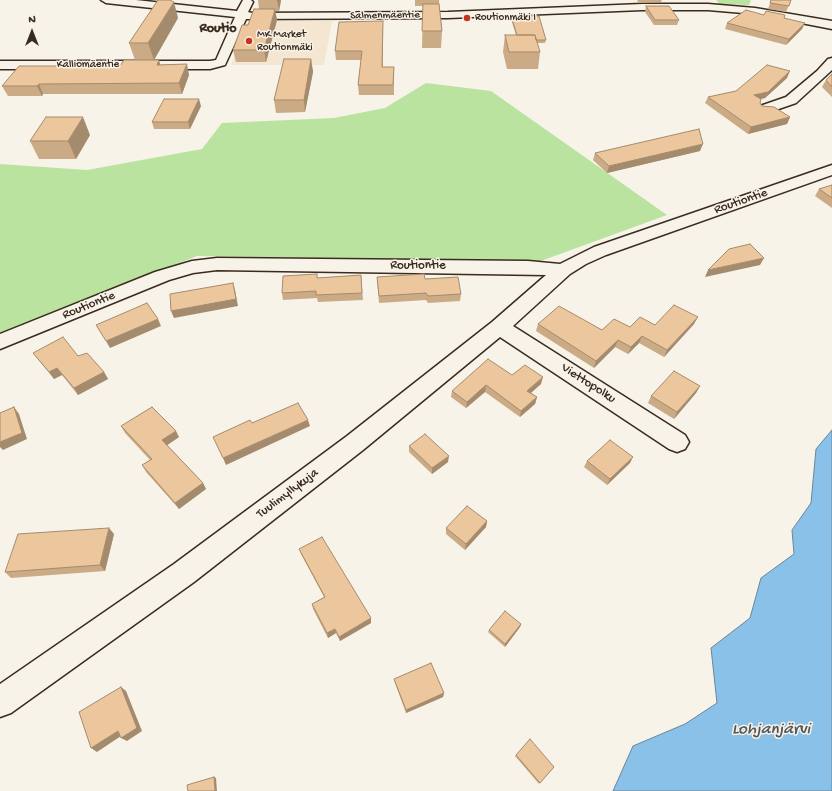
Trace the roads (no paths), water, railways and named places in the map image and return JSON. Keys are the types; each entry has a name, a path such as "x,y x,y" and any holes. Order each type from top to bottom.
{"street":[{"name":"Salmenmäentie","path":"106,0 241,15 448,10 708,7 755,11 832,25"},
{"path":"241,15 247,0"},
{"name":"Kalliomäentie","path":"0,65 210,65 221,62 241,15"},
{"path":"765,109 791,100 822,74 832,62"},
{"name":"Routiontie","path":"0,342 162,276 192,267 217,264 528,266 563,270 600,251 832,170"},
{"name":"Tuulimyllykuja","path":"0,702 190,569 355,443 499,327 563,270"},
{"name":"Viettopolku","path":"499,327 677,442"}],"water":[{"name":"Lohjanjärvi","path":"832,430 832,791 613,791 633,746 685,724 717,703 711,648 750,618 761,578 794,554 792,530 811,503 816,449"}],"place":[{"name":"Routionmäki I","path":"467,18"},
{"name":"MK Market Routionmäki","path":"249,41"}],"district":[{"name":"Routio","path":"218,29"}]}
